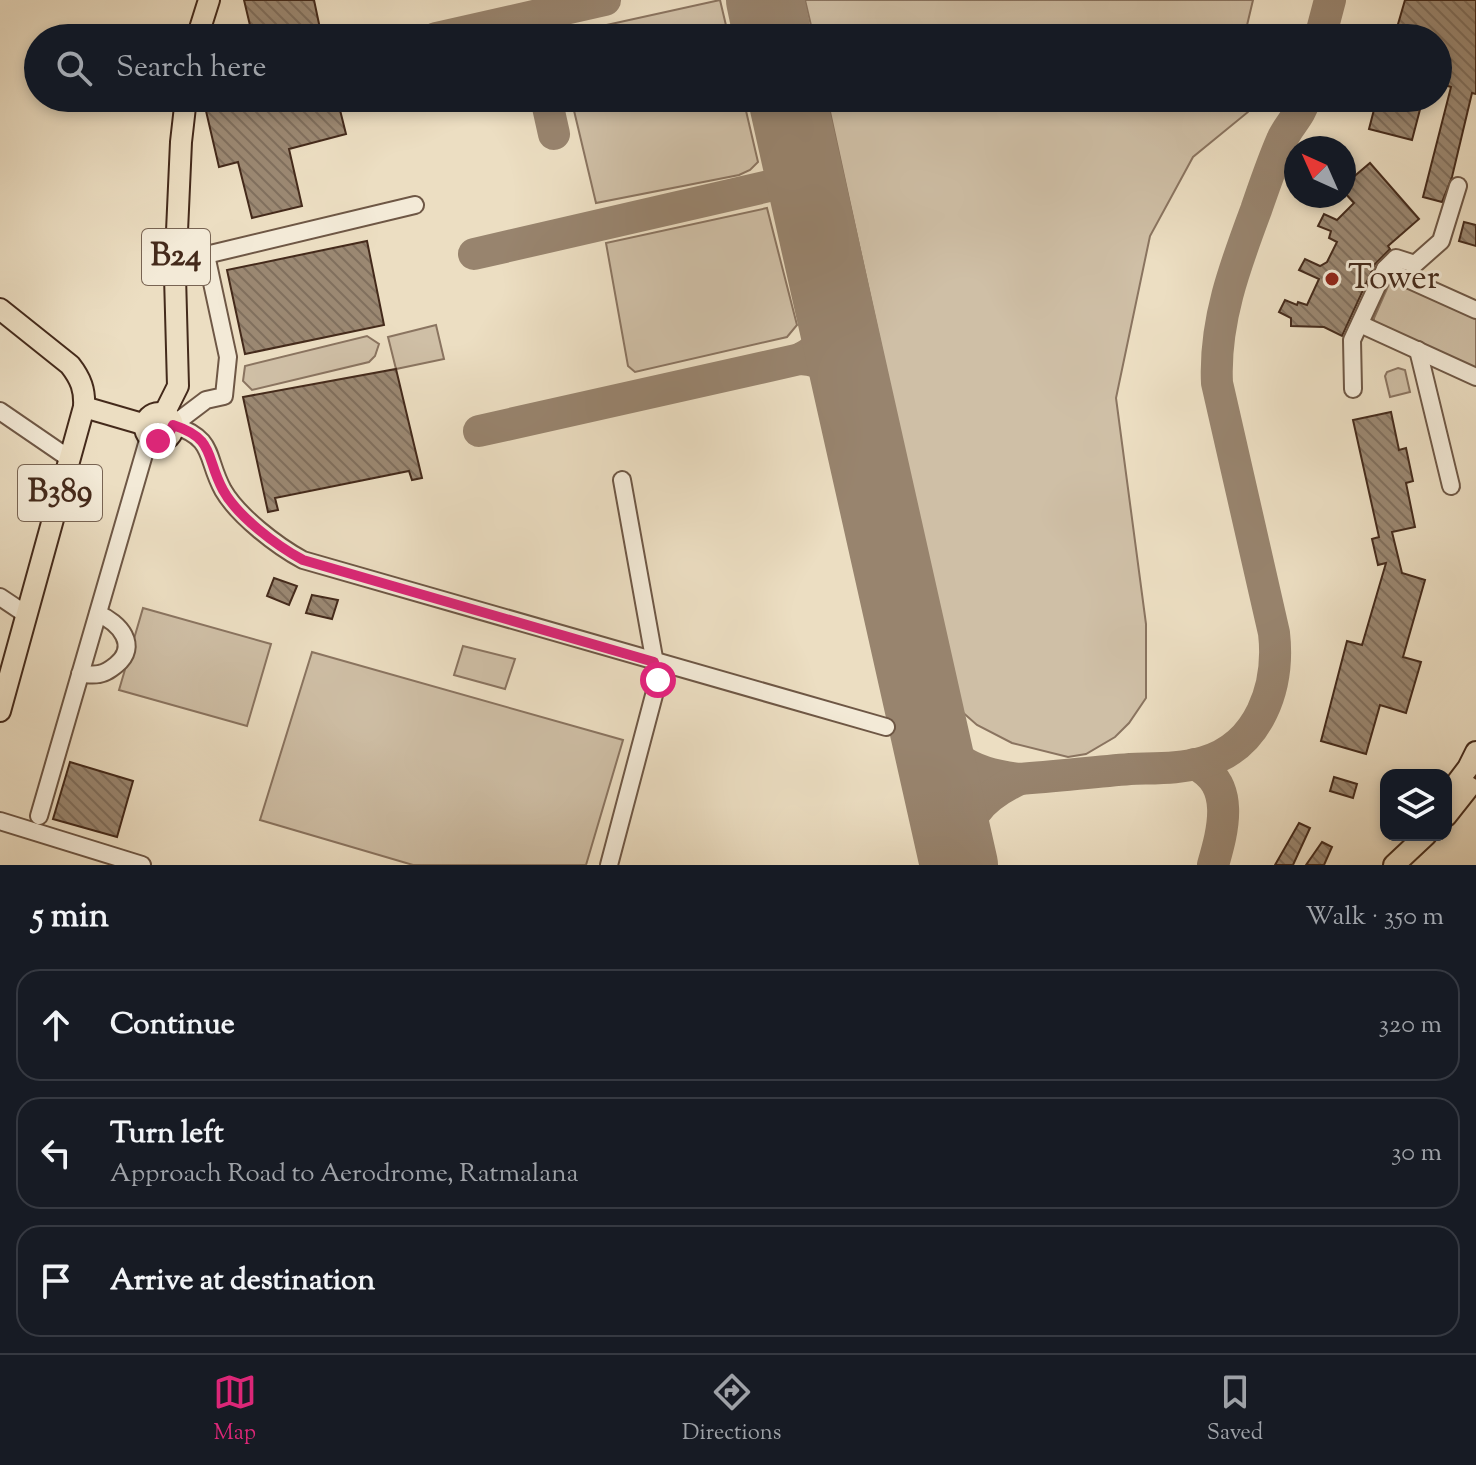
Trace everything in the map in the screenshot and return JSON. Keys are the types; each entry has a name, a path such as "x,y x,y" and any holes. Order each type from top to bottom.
{"main road":[{"path":"201,24 209,0"},
{"name":"B24","path":"168,419 178,386 175,276 184,112"},
{"path":"0,309 70,365 85,393 84,407 147,431 154,414 168,419"},
{"name":"B389","path":"0,711 84,407"},
{"path":"1452,789 1476,752"},
{"path":"1452,808 1476,777"},
{"path":"1376,865 1401,841"},
{"path":"1394,865 1420,841"}],"street":[{"path":"1353,389 1352,340 1385,269 1396,258 1415,264 1441,241 1458,186"},
{"path":"168,419 206,400 224,396 228,357 206,255 415,205"},
{"path":"1385,269 1476,310"},
{"path":"1360,324 1476,377"},
{"path":"1418,350 1451,486"},
{"path":"0,411 70,459"},
{"path":"168,419 195,432 209,452 224,492 277,546 303,560 886,727"},
{"path":"39,816 147,431"},
{"path":"609,865 658,680 622,480"},
{"path":"0,597 27,615"},
{"path":"80,674 101,674 111,669 123,660 127,649 126,636 119,626 98,614"},
{"path":"0,821 142,865"}],"shaded area":[{"path":"720,0 726,24 611,24"},
{"path":"805,0 1253,0 1247,24 811,24"},
{"path":"574,112 746,112 758,162 750,170 739,175 596,203"},
{"path":"830,112 1248,112 1193,157 1150,236 1116,398 1146,624 1146,698 1115,737 1086,754 1068,757 1012,743 977,725 960,710"},
{"path":"767,208 797,325 787,337 635,372 628,366 606,243"},
{"path":"1393,281 1476,318 1476,370 1374,323 1389,284"},
{"path":"436,325 444,359 396,369 388,337"},
{"path":"367,336 379,344 369,362 252,390 243,381 245,366"},
{"path":"1398,368 1405,370 1410,392 1390,397 1385,376"},
{"path":"143,608 271,644 247,726 119,690"},
{"path":"463,646 515,659 505,689 454,675"},
{"path":"312,652 623,740 586,865 413,865 260,820"}],"building":[{"path":"244,0 314,0 319,24 250,24"},
{"path":"1405,0 1476,0 1476,94 1472,93 1452,177 1442,202 1423,197 1445,112 1452,112 1452,24 1398,24"},
{"path":"206,112 340,112 346,134 289,149 302,206 252,218 238,162 219,167"},
{"path":"1373,112 1419,112 1412,140 1369,129"},
{"path":"1370,163 1419,219 1388,246 1390,249 1375,264 1342,336 1324,327 1291,326 1291,318 1279,312 1285,300 1307,305 1319,279 1299,270 1305,259 1320,266 1327,262 1337,242 1329,238 1331,231 1318,226 1324,214 1337,220 1349,208 1356,208 1356,175"},
{"path":"1464,222 1476,225 1476,246 1459,241"},
{"path":"367,241 384,325 245,354 227,270"},
{"path":"396,369 422,478 412,480 409,471 275,498 278,510 268,512 243,397"},
{"path":"1391,412 1399,450 1406,448 1413,481 1406,483 1415,527 1392,532 1402,573 1425,580 1403,657 1421,662 1406,713 1380,705 1366,754 1321,741 1347,641 1362,645 1386,563 1378,565 1372,539 1379,537 1353,420"},
{"path":"274,578 297,586 289,605 267,596"},
{"path":"312,595 338,600 332,619 306,613"},
{"path":"70,762 133,781 117,837 53,819"},
{"path":"1334,777 1357,784 1353,798 1330,791"},
{"path":"1299,823 1310,828 1293,865 1275,865"},
{"path":"1322,842 1332,847 1324,865 1306,865"}],"taxiway":[{"path":"498,24 605,0"},
{"path":"1324,24 1330,0"},
{"path":"549,112 554,134"},
{"path":"962,865 965,835 975,812 1006,786 1020,779 1177,767 1204,762 1239,743 1262,711 1273,673 1274,633 1217,383 1217,360 1222,316 1241,252 1278,149 1300,112"},
{"path":"474,254 804,178"},
{"path":"479,431 800,359 821,343 831,321 833,303"},
{"path":"800,359 819,362 833,371 854,400"},
{"path":"924,707 941,738 960,760 985,772 1020,779"},
{"path":"1195,764 1217,783 1221,796 1223,823 1213,865"}],"runway":[{"path":"765,0 770,24"},
{"path":"790,112 959,865"}],"place":[{"name":"Tower","path":"1332,279"}],"route":[{"path":"158,441 171,435 173,425 195,432 209,452 224,492 277,546 303,560 654,662 658,680"}]}
